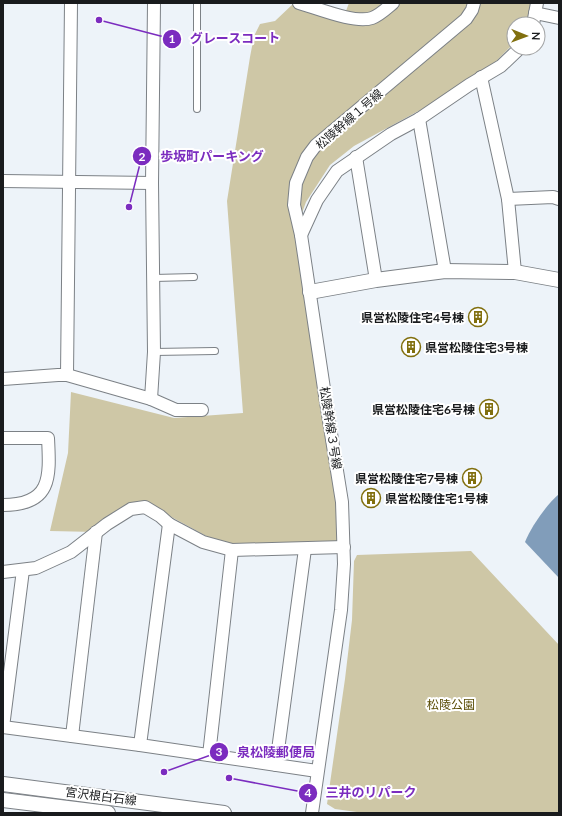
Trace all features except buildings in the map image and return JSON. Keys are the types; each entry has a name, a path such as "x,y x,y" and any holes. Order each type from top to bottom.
{"street":[{"path":"67,375 70,3"},
{"path":"151,400 154,352 152,183 154,3"},
{"path":"299,3 352,19 363,20 373,18 393,3"},
{"name":"松陵幹線１号線","path":"310,292 301,235 294,205 296,183 307,157 316,146 466,19 472,10 474,3"},
{"path":"535,13 559,18"},
{"path":"301,235 317,200 337,171 391,134 419,119 481,77 501,66 512,56"},
{"path":"481,77 508,199 515,272"},
{"path":"419,119 445,271"},
{"path":"356,157 376,280"},
{"path":"3,181 152,183"},
{"path":"508,199 553,197 559,199"},
{"path":"310,292 376,280 445,271 515,272 559,280"},
{"name":"松陵幹線３号線","path":"310,292 342,502 344,547 341,610 312,813"},
{"path":"3,379 67,375 151,400 176,410 202,410"},
{"path":"3,438 48,438 49,467 45,486 35,499 16,505 3,505"},
{"path":"3,572 36,568 71,552 96,532 131,510 145,507 160,516 169,524 204,542 232,550 344,547"},
{"path":"140,745 169,524"},
{"path":"72,736 96,532"},
{"path":"276,765 305,549"},
{"path":"209,755 232,550"},
{"path":"22,570 3,727 317,771"},
{"name":"宮沢根白石線","path":"3,784 177,810 224,813"},
{"path":"3,800 108,813"}],"lane":[{"path":"197,3 197,108"},
{"path":"154,278 194,277"},
{"path":"154,352 215,351"}],"green space":[{"path":"294,3 344,16 349,3 535,3 533,16 506,16 506,51 481,77 354,146 330,165 306,202 297,227 336,460 345,477 344,547 232,550 142,501 96,532 50,531 68,453 71,392 174,418 243,413 227,201 254,36 260,24 275,21"},
{"name":"松陵公園","path":"471,551 559,645 559,813 364,813 335,809 327,804 345,679 352,620 354,561 357,555"}],"water":[{"path":"559,494 559,578 525,542 540,516"}],"place":[{"name":"グレースコート","path":"99,20"},
{"name":"歩坂町パーキング","path":"129,207"},
{"name":"県営松陵住宅4号棟","path":"478,317"},
{"name":"県営松陵住宅3号棟","path":"411,347"},
{"name":"県営松陵住宅6号棟","path":"489,409"},
{"name":"県営松陵住宅7号棟","path":"472,478"},
{"name":"県営松陵住宅1号棟","path":"371,498"},
{"name":"泉松陵郵便局","path":"164,772"},
{"name":"三井のリパーク","path":"229,778"}]}
